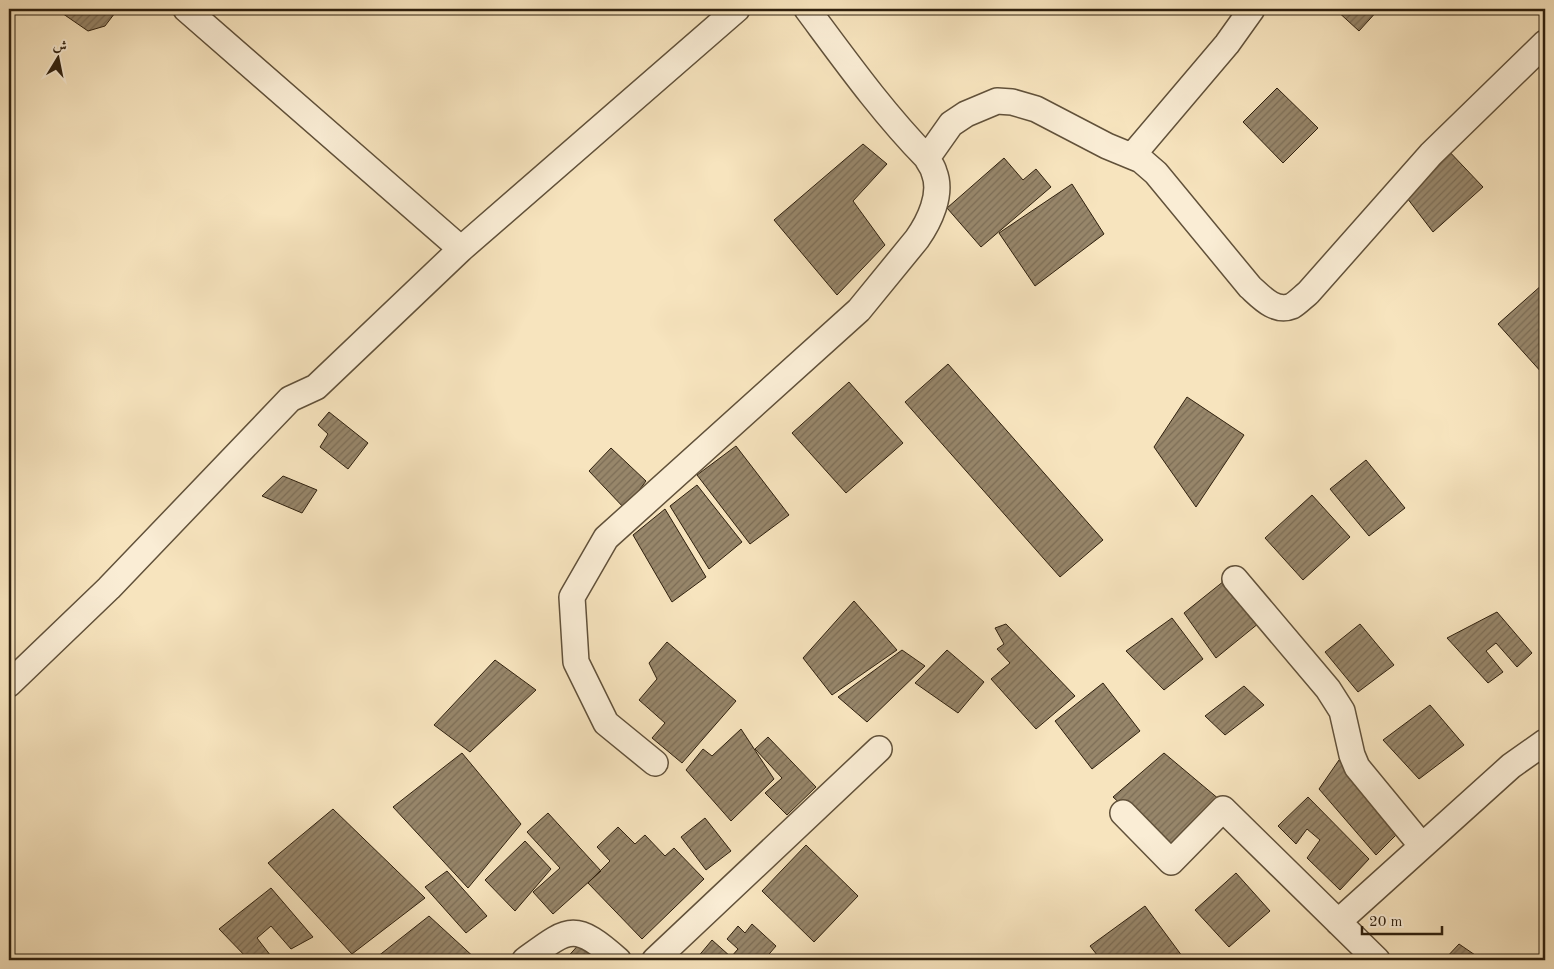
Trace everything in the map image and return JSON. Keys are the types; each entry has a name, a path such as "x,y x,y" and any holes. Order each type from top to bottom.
{"street":[{"path":"186,9 461,249"},
{"path":"9,684 109,588 290,399 316,387 461,249 737,9"},
{"path":"655,763 606,723 576,662 572,597 606,538 859,310 925,228 932,211 936,192 935,173 927,158 901,132 861,83 807,9"},
{"path":"1132,156 1227,44 1252,9"},
{"path":"927,158 951,124 966,114 997,101 1012,102 1036,109 1107,146 1141,160 1156,173 1250,288 1267,302 1280,308 1292,306 1308,293 1431,154 1545,43"},
{"path":"1235,578 1328,688 1342,711 1352,755 1357,767 1422,846"},
{"path":"1338,922 1511,766 1545,742"},
{"path":"655,960 879,749"},
{"path":"1123,813 1171,862 1223,809 1377,960"},
{"path":"525,960 558,936 572,933 587,936 598,942 618,960"}],"building":[{"path":"56,9 78,9 83,13 86,9 118,9 105,26 88,31"},
{"path":"1335,9 1379,9 1359,31"},
{"path":"1277,88 1318,128 1283,163 1243,122"},
{"path":"863,144 887,164 853,201 885,245 837,295 774,220"},
{"path":"1445,147 1483,187 1433,232 1404,194"},
{"path":"1004,158 1023,180 1036,169 1051,187 981,247 947,208"},
{"path":"1072,184 1104,234 1035,286 999,233"},
{"path":"1543,284 1545,287 1545,371 1543,374 1498,324"},
{"path":"948,364 1103,540 1060,577 905,402"},
{"path":"849,382 903,443 846,493 792,433"},
{"path":"1187,397 1244,435 1196,507 1154,447"},
{"path":"329,412 368,443 348,469 320,447 328,434 318,425"},
{"path":"736,446 789,515 750,544 697,475"},
{"path":"611,448 646,481 625,509 589,471"},
{"path":"1366,460 1405,508 1369,536 1330,489"},
{"path":"283,476 317,490 302,513 262,496"},
{"path":"697,485 742,542 709,569 670,506"},
{"path":"1312,495 1350,537 1303,580 1265,538"},
{"path":"665,509 706,577 672,602 633,535"},
{"path":"1224,581 1259,623 1216,658 1184,613"},
{"path":"854,601 897,650 832,695 803,658"},
{"path":"1497,612 1532,653 1517,667 1496,643 1486,651 1503,672 1488,683 1447,638"},
{"path":"1172,618 1203,659 1164,690 1126,651"},
{"path":"1006,624 1075,696 1036,729 991,679 1010,663 997,649 1004,644 995,628"},
{"path":"1360,624 1394,665 1358,692 1325,652"},
{"path":"667,642 736,701 682,763 652,738 665,723 639,700 657,679 649,663"},
{"path":"902,650 925,666 867,722 838,697"},
{"path":"947,650 984,682 958,713 915,683"},
{"path":"495,660 536,690 470,752 434,725"},
{"path":"1103,683 1140,731 1092,769 1055,721"},
{"path":"1244,686 1264,705 1225,735 1205,716"},
{"path":"1430,705 1464,745 1419,779 1383,740"},
{"path":"741,729 774,779 731,821 686,770 703,749 712,756"},
{"path":"768,737 816,787 787,815 765,793 782,778 755,749"},
{"path":"462,753 521,824 468,888 393,807"},
{"path":"1164,753 1220,800 1173,852 1113,797"},
{"path":"1339,760 1400,831 1376,855 1319,789"},
{"path":"1308,797 1369,859 1340,890 1307,858 1320,840 1307,829 1296,844 1278,826"},
{"path":"333,809 425,898 352,954 268,863"},
{"path":"548,813 601,871 553,914 533,892 560,868 527,832"},
{"path":"705,818 731,851 706,870 681,837"},
{"path":"618,827 635,844 645,835 665,856 674,848 704,879 642,939 588,883 610,861 597,847"},
{"path":"525,841 551,869 515,911 485,880"},
{"path":"806,845 858,896 814,942 762,891"},
{"path":"447,871 487,916 466,933 425,887"},
{"path":"1236,873 1270,911 1229,947 1195,910"},
{"path":"271,888 313,937 291,949 271,926 257,938 274,960 249,960 219,929"},
{"path":"1145,906 1185,960 1101,960 1090,946"},
{"path":"429,916 477,960 380,960 377,957"},
{"path":"752,924 776,946 764,960 700,960 697,958 712,940 731,957 738,949 727,939 738,926 745,933"},
{"path":"581,942 602,960 565,960"},
{"path":"1459,944 1478,957 1475,960 1444,960"}]}
